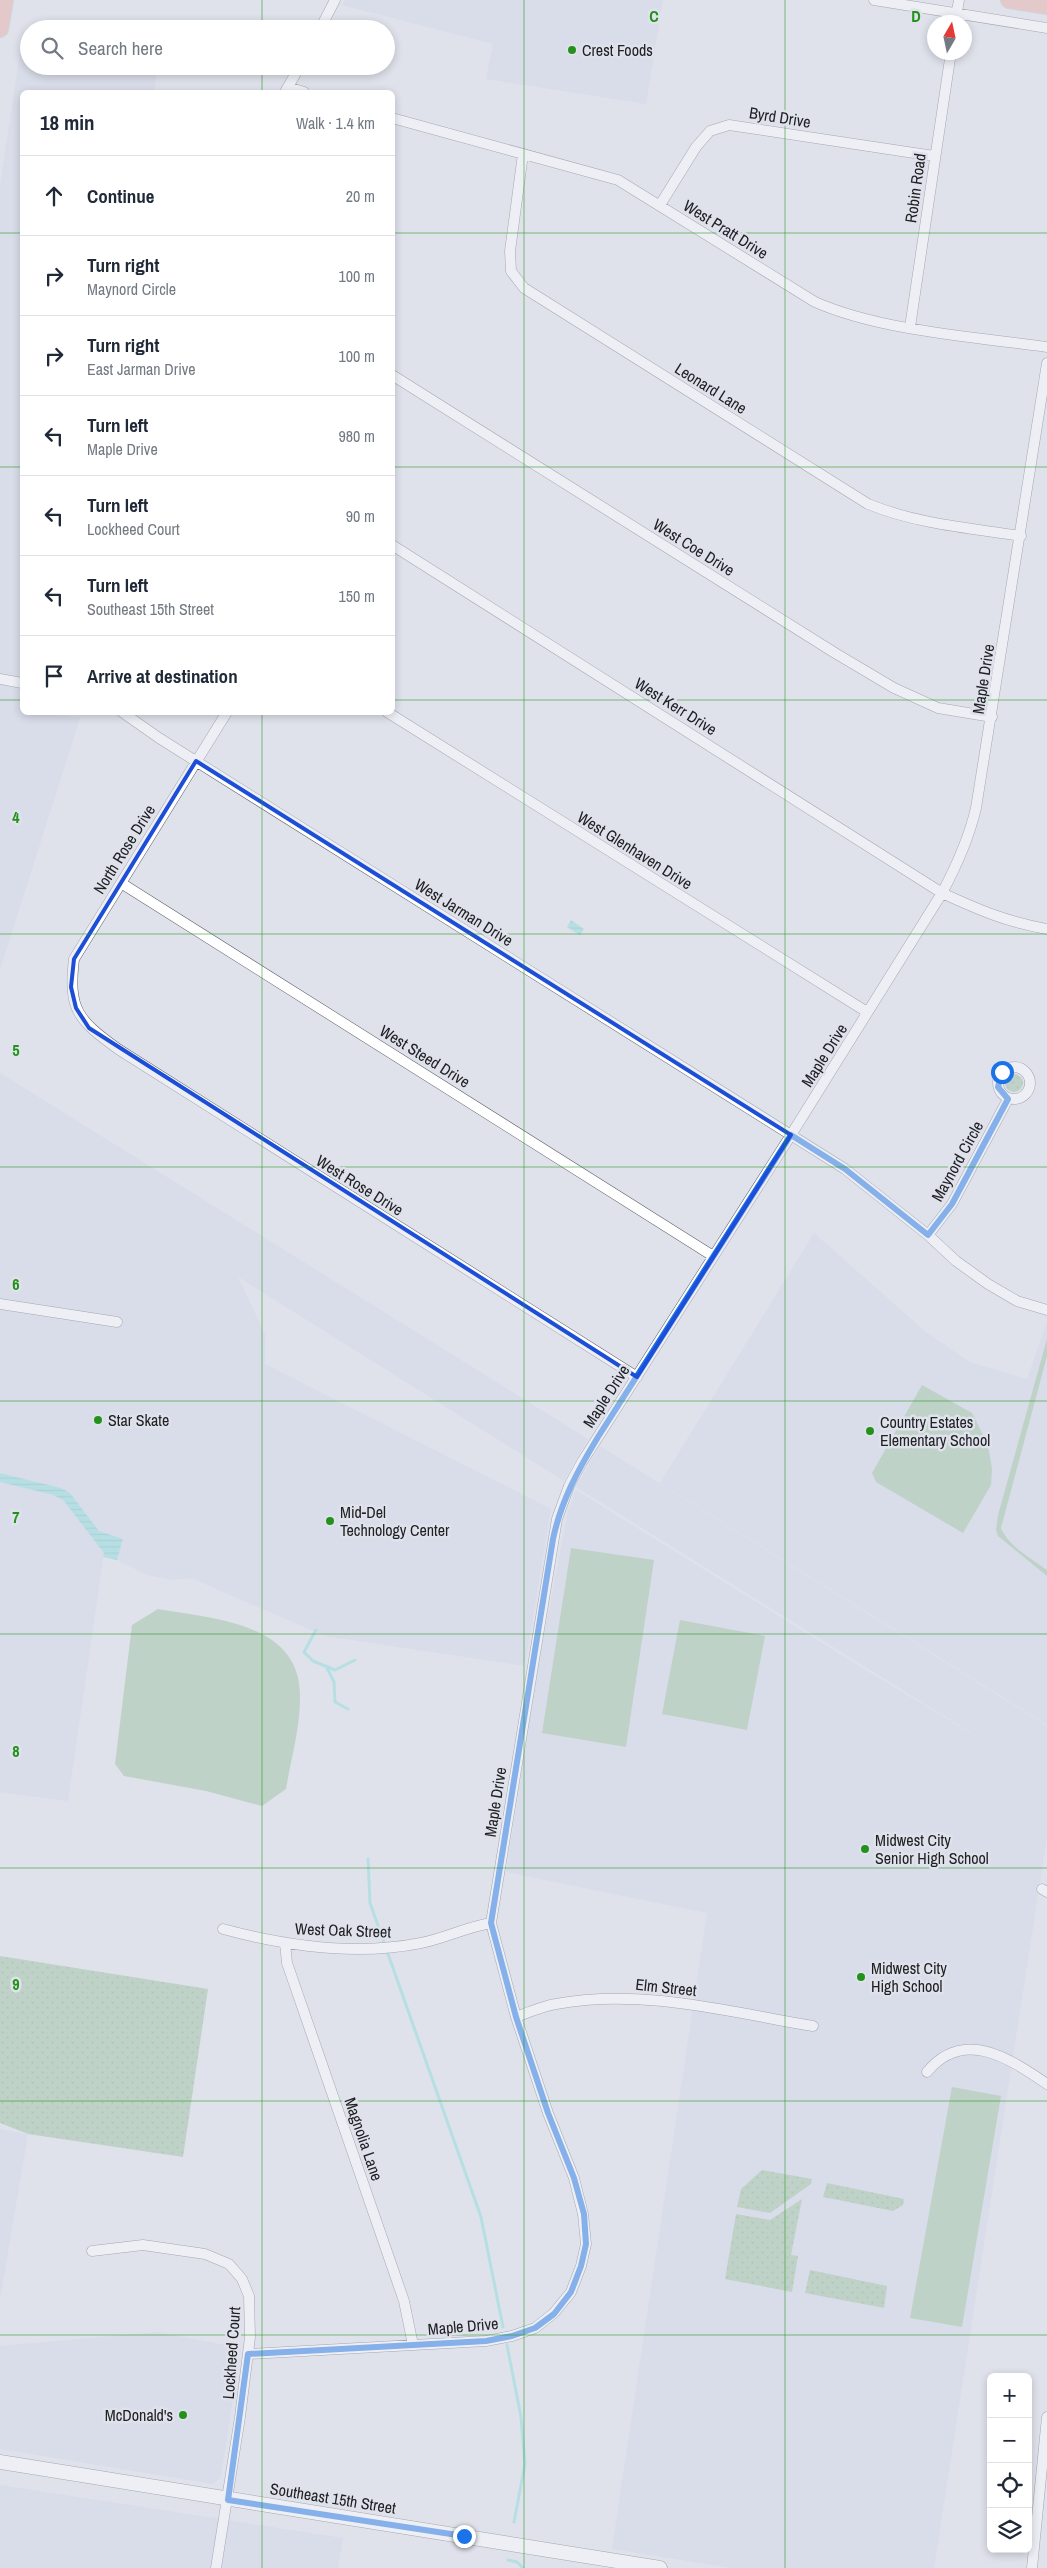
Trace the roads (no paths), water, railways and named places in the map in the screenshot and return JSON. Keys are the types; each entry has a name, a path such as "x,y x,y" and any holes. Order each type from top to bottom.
{"main road":[{"path":"0,29 5,0"},
{"path":"1009,0 1047,6"},
{"name":"Southeast 15th Street","path":"0,2462 660,2568"}],"street":[{"path":"325,20 335,0"},
{"path":"874,0 942,15"},
{"path":"956,15 959,0"},
{"path":"972,20 1047,28"},
{"name":"Robin Road","path":"910,327 950,60"},
{"path":"286,90 295,75"},
{"name":"West Pratt Drive","path":"395,119 618,180 815,302 837,312 910,327 1047,348"},
{"name":"Byrd Drive","path":"660,205 696,146 710,131 729,125 934,156"},
{"name":"Leonard Lane","path":"523,154 510,251 511,272 524,288 868,504 894,514 921,521 1021,536"},
{"name":"Maple Drive","path":"248,2354 486,2341 535,2328 554,2314 571,2292 581,2266 586,2244 584,2214 574,2178 548,2113 516,2017 491,1923 557,1519 569,1486 942,893 970,834 992,717 1047,363"},
{"name":"West Coe Drive","path":"395,377 834,653 894,688 938,708 992,717"},
{"name":"West Kerr Drive","path":"395,547 942,893 991,916 1017,924 1047,928"},
{"path":"0,679 20,683"},
{"name":"West Jarman Drive","path":"127,715 196,761 845,1169 928,1235 956,1261 988,1284 1017,1301 1047,1310"},
{"name":"North Rose Drive","path":"76,1008 71,987 74,959 225,715"},
{"name":"West Glenhaven Drive","path":"392,715 867,1012"},
{"name":"West Steed Drive","path":"121,882 713,1256"},
{"name":"West Rose Drive","path":"76,1008 89,1028 118,1049 637,1377"},
{"name":"Maynord Circle","path":"928,1235 952,1204 1008,1099"},
{"path":"0,1304 117,1322"},
{"name":"West Oak Street","path":"223,1929 285,1943 372,1949 398,1947 423,1942 466,1928 491,1923"},
{"name":"Magnolia Lane","path":"285,1943 287,1963 404,2301 413,2345"},
{"name":"Elm Street","path":"516,2017 554,2004 626,1997 704,2006 813,2026"},
{"path":"927,2072 935,2062 953,2051 983,2050 1015,2063 1047,2084"},
{"name":"Lockheed Court","path":"92,2251 143,2245 205,2254 228,2264 242,2279 249,2296 251,2318 248,2354 228,2500 216,2568"},
{"path":"1032,2568 1047,2417"}],"water":[{"path":"571,920 584,929 580,935 567,927"},
{"path":"0,1473 61,1488 70,1493 99,1531 123,1539 117,1560 103,1557 104,1553 63,1500 53,1495 0,1482"}],"waterway":[{"path":"316,1630 304,1652 313,1661 335,1670 355,1660"},
{"path":"327,1668 334,1682 335,1702 348,1709"},
{"path":"368,1859 370,1903 481,2217 503,2327"},
{"path":"507,2345 521,2417 525,2464 514,2522"},
{"path":"508,2560 517,2562 523,2568"}],"place":[{"name":"Crest Foods","path":"572,50"},
{"name":"Star Skate","path":"98,1420"},
{"name":"Country Estates Elementary School","path":"870,1431"},
{"name":"Mid-Del Technology Center","path":"330,1521"},
{"name":"Midwest City Senior High School","path":"865,1849"},
{"name":"Midwest City High School","path":"861,1977"},
{"name":"McDonald's","path":"183,2415"}]}
